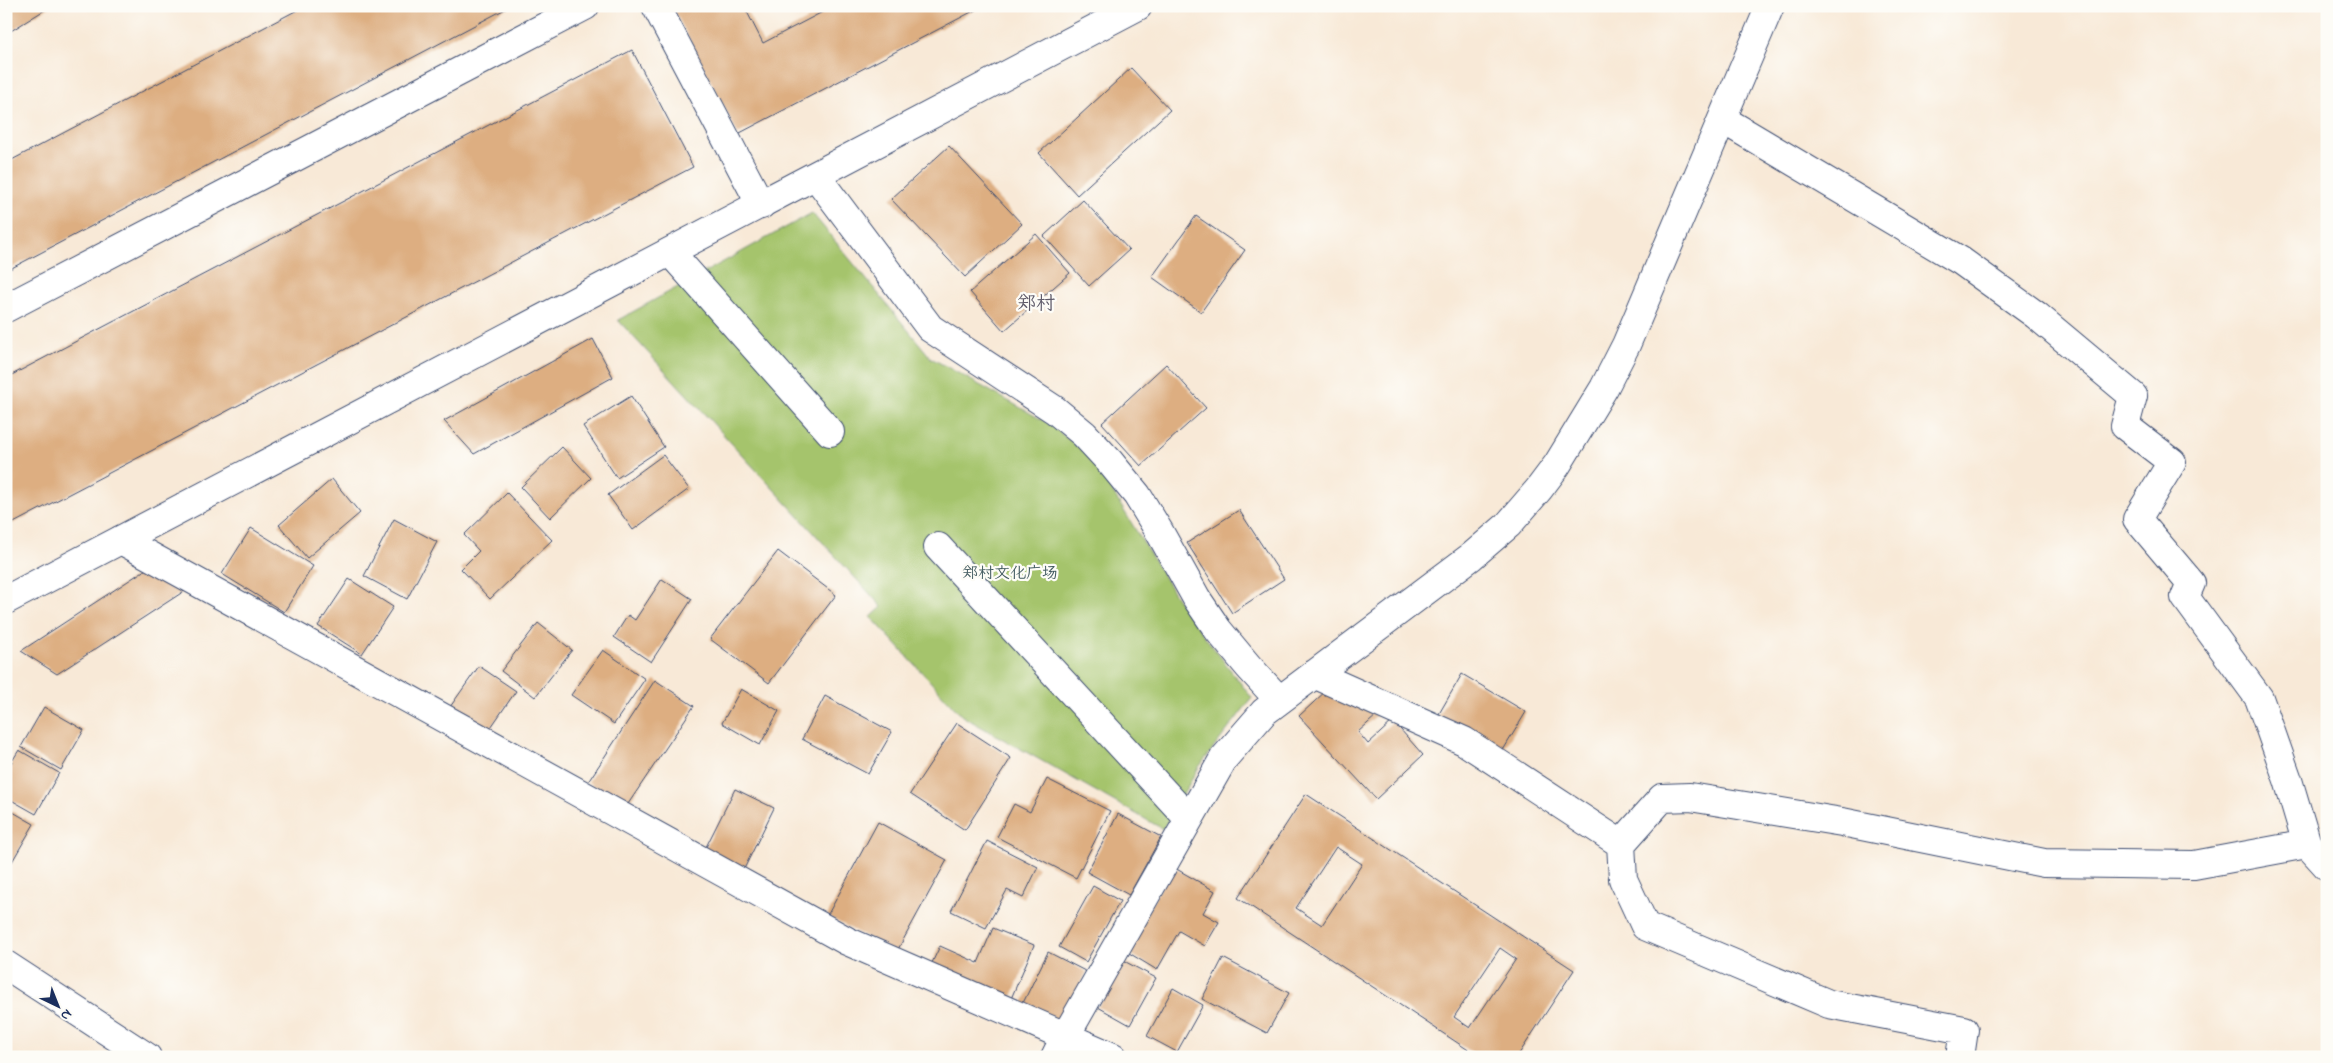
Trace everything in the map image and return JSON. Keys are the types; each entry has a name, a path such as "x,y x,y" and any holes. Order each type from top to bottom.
{"street":[{"path":"6,308 585,6"},
{"path":"656,6 761,204"},
{"path":"6,600 1138,6"},
{"path":"1060,1047 1224,758 1264,712 1472,556 1508,525 1557,465 1604,388 1626,344 1770,6"},
{"path":"1722,119 1961,261 2036,314 2133,396 2125,426 2172,462 2136,519 2191,583 2185,597 2259,698 2288,780 2307,844 2327,866"},
{"path":"816,176 930,328 1055,410 1084,434 1110,462 1137,495 1160,531 1197,599 1218,630 1279,700"},
{"path":"670,252 830,432"},
{"path":"121,540 847,941 1060,1047 1113,1057"},
{"path":"938,548 1189,818"},
{"path":"1314,674 1464,741 1622,844"},
{"path":"1960,1057 1964,1030 1829,1004 1645,926 1623,879 1622,844 1662,798 1690,797 1842,822 2044,863 2194,865 2307,844"},
{"path":"6,965 147,1057"}],"green space":[{"name":"郑村文化广场","path":"812,213 931,358 1048,423 1092,458 1183,608 1252,698 1199,767 1163,829 962,716 871,617 882,607 618,320"}],"building":[{"path":"6,6 51,6 6,34"},
{"path":"305,6 511,6 6,271 6,163"},
{"path":"672,6 744,6 763,43 834,6 983,6 738,134"},
{"path":"632,50 693,167 6,527 6,378"},
{"path":"1131,68 1170,110 1077,195 1039,153"},
{"path":"949,146 1022,224 965,277 891,199"},
{"path":"1083,200 1129,250 1089,286 1044,236"},
{"path":"1196,216 1245,250 1201,312 1152,277"},
{"path":"1036,234 1070,273 1004,331 970,292"},
{"path":"593,339 613,377 474,454 444,421"},
{"path":"1166,364 1206,408 1141,466 1102,423"},
{"path":"631,396 664,447 617,478 583,426"},
{"path":"562,447 591,478 550,518 521,487"},
{"path":"663,455 689,489 633,530 608,495"},
{"path":"332,479 360,513 307,558 279,525"},
{"path":"507,493 552,540 490,599 461,569 479,551 464,535"},
{"path":"1239,510 1284,579 1232,613 1187,543"},
{"path":"394,519 437,542 407,599 364,576"},
{"path":"251,528 313,566 284,612 222,574"},
{"path":"778,551 836,595 769,683 710,639"},
{"path":"154,564 189,588 57,674 21,651"},
{"path":"349,579 393,607 362,654 318,626"},
{"path":"662,579 692,599 651,662 614,637 628,615 635,620"},
{"path":"538,623 572,650 535,697 501,671"},
{"path":"603,650 645,679 614,724 571,695"},
{"path":"479,666 516,691 487,733 450,707"},
{"path":"1462,674 1526,712 1499,757 1436,719"},
{"path":"655,680 694,706 626,807 588,782"},
{"path":"741,689 779,711 760,745 722,723"},
{"path":"1328,689 1377,715 1358,732 1368,744 1393,721 1423,755 1376,799 1299,716"},
{"path":"825,696 892,732 868,774 802,739"},
{"path":"44,707 84,730 61,770 21,747"},
{"path":"957,723 1011,758 965,830 910,794"},
{"path":"19,750 59,773 36,814 6,797 6,771"},
{"path":"1047,779 1110,811 1076,878 997,837 1014,804 1030,812"},
{"path":"735,789 774,808 744,869 704,851"},
{"path":"1306,794 1574,970 1517,1057 1479,1057 1238,898","holes":["1336,847 1362,864 1322,925 1296,908","1500,948 1516,959 1470,1028 1454,1017"]},
{"path":"6,808 34,824 6,872"},
{"path":"1118,814 1161,837 1129,895 1087,872"},
{"path":"878,822 947,860 896,953 827,916"},
{"path":"987,841 1038,867 1023,898 1007,890 986,928 951,911"},
{"path":"1173,867 1215,891 1203,913 1219,922 1205,946 1179,931 1157,970 1124,950"},
{"path":"1093,886 1120,901 1086,962 1059,947"},
{"path":"993,928 1034,945 1010,1001 930,967 940,946 978,963"},
{"path":"1048,952 1087,972 1062,1022 1023,1003"},
{"path":"1223,958 1289,993 1267,1033 1202,999"},
{"path":"1124,961 1156,978 1130,1025 1098,1007"},
{"path":"1173,988 1203,1005 1177,1052 1147,1036"}],"district":[{"name":"郑村","path":"1036,304"}]}
